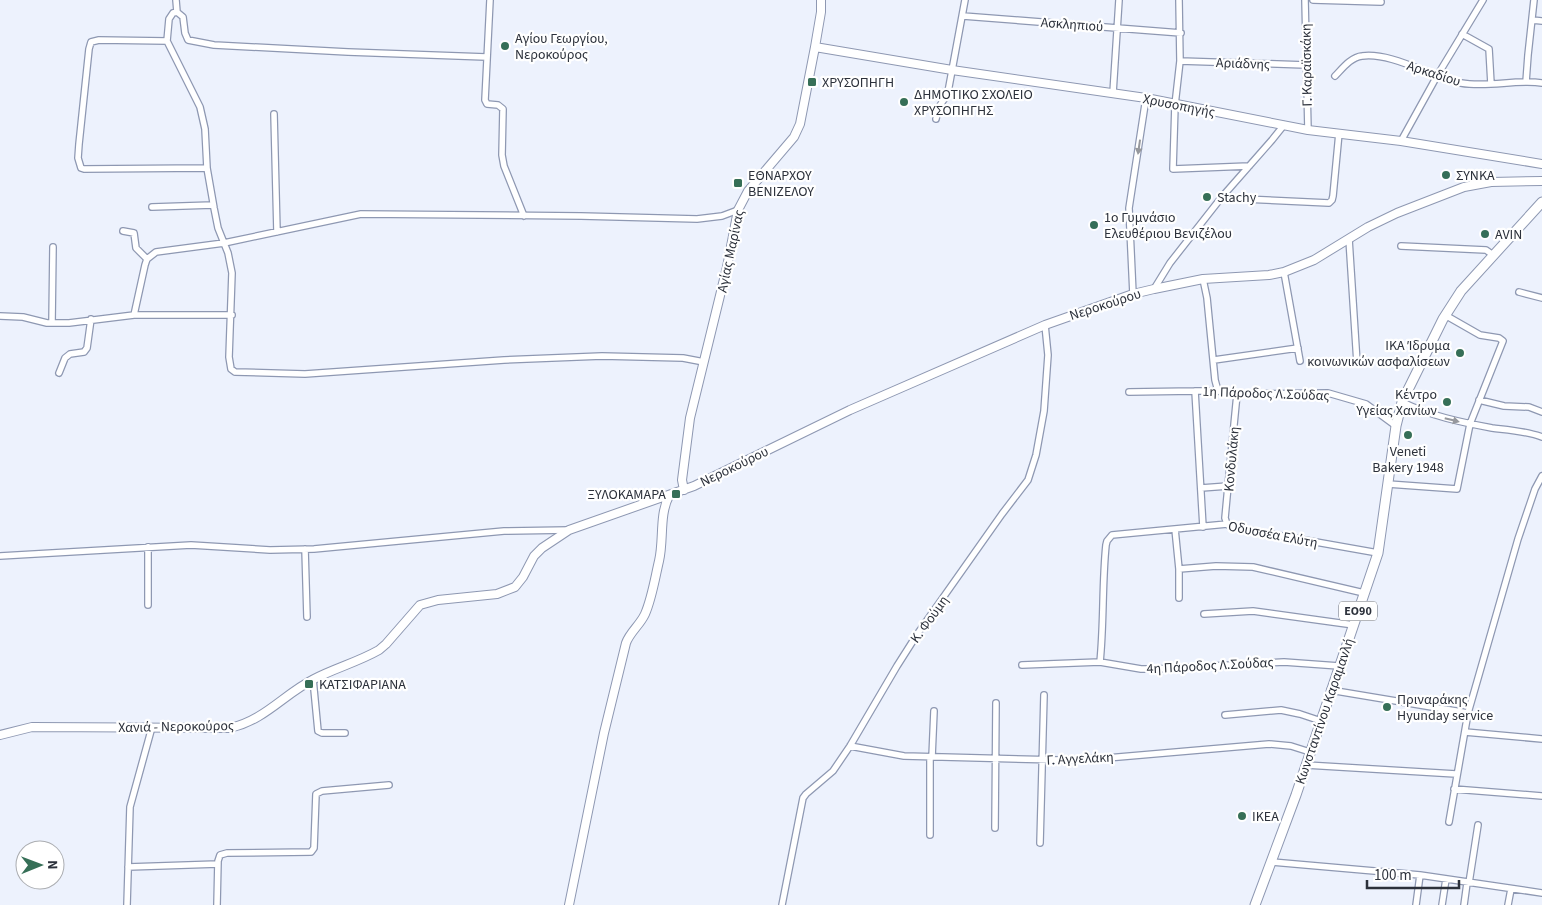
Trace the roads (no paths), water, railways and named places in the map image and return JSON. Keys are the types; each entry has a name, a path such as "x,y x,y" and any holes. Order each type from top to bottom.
{"main road":[{"name":"Αγίας Μαρίνας","path":"684,490 682,480 690,418 727,267 738,210 748,192 794,138 800,124 821,12 821,0"},
{"name":"Χρυσοπηγής","path":"815,47 952,70 1146,98 1308,130 1401,141 1542,164"},
{"name":"Νεροκούρου","path":"669,496 850,410 1045,325 1133,294 1154,289 1203,279 1269,275 1284,272 1314,260 1368,227 1397,213 1464,187 1491,182 1542,181"},
{"name":"Κωνσταντίνου Καραμανλή","path":"1255,905 1306,765 1378,553 1396,426 1402,402 1445,315 1460,291 1542,202"},
{"name":"Χανιά - Νεροκούρος","path":"0,735 32,727 230,728 243,724 256,719 313,679 379,650 420,605 438,600 497,594 515,587 523,577 534,556 542,548 569,530 669,496"},
{"path":"570,902 593,785 613,697 628,638 645,614 660,559 663,541 664,505 669,496"}],"street":[{"path":"176,0 177,12 183,17 188,40 214,45 486,57"},
{"path":"490,0 485,100 487,104 498,105 503,109 502,155 504,166 524,216"},
{"path":"936,118 938,107 946,98 948,92 965,0"},
{"path":"1113,94 1119,0"},
{"path":"1179,0 1180,61 1175,105 1173,169 1249,166"},
{"name":"Γ. Καραϊσκάκη","path":"1305,0 1308,130"},
{"path":"1313,0 1381,2"},
{"path":"1401,141 1437,76 1483,0"},
{"path":"1526,82 1534,0"},
{"path":"177,12 173,13 169,19 167,41 204,116 207,168 213,205 218,228 228,253 232,273 229,363 231,369 243,373 340,372 504,360 602,356 683,358 704,362"},
{"name":"Ασκληπιού","path":"963,16 1180,33"},
{"path":"1532,20 1542,21"},
{"path":"1462,34 1489,48 1491,84"},
{"path":"167,41 99,40 91,42 78,164 84,169 207,168"},
{"name":"Αρκαδίου","path":"1335,76 1352,60 1359,56 1368,55 1398,62 1463,84 1526,82 1542,84"},
{"name":"Αριάδνης","path":"1180,61 1306,65"},
{"path":"1133,294 1129,208 1146,98"},
{"path":"274,114 276,232"},
{"path":"1154,289 1170,263 1221,198 1284,125"},
{"path":"1221,198 1329,203 1333,196 1339,133"},
{"path":"152,207 213,205"},
{"path":"134,315 147,259 160,250 224,243 361,214 703,219 722,216 738,210"},
{"path":"123,231 134,233 136,248 147,259"},
{"path":"1349,239 1357,363"},
{"path":"1401,246 1486,250 1493,255"},
{"path":"52,323 53,247"},
{"path":"1284,272 1300,361"},
{"path":"1203,279 1215,380 1218,391"},
{"path":"1519,292 1542,298"},
{"path":"0,316 23,317 52,323 76,323 134,315 232,315"},
{"path":"1388,484 1457,489 1470,424 1504,341 1499,338 1480,335 1445,315"},
{"path":"59,374 65,358 70,354 84,352 87,348 91,320"},
{"name":"Κ. Φούμη","path":"782,905 803,798 833,771 918,633 1028,480 1036,456 1044,411 1048,355 1045,325"},
{"path":"1214,360 1298,348"},
{"path":"1195,391 1203,527"},
{"name":"1η Πάροδος Λ.Σούδας","path":"1128,392 1218,391 1237,394 1328,394 1359,401 1377,411 1396,426"},
{"name":"Κονδυλάκη","path":"1226,524 1225,518 1237,394"},
{"path":"1479,400 1504,406 1528,407 1542,412"},
{"path":"1402,402 1440,417 1470,424 1527,432 1542,437"},
{"path":"1449,822 1468,713 1518,539 1542,476"},
{"path":"1200,488 1228,486"},
{"name":"Οδυσσέα Ελύτη","path":"1100,662 1106,545 1109,537 1116,534 1226,524 1231,527 1378,553"},
{"path":"1175,529 1179,569 1179,598"},
{"path":"0,556 191,545 270,550 305,549 504,531 569,530"},
{"path":"148,546 148,605"},
{"path":"305,549 307,617"},
{"path":"1179,569 1216,566 1253,567 1364,593"},
{"path":"1204,614 1253,611 1354,625"},
{"name":"4η Πάροδος Λ.Σούδας","path":"1022,665 1100,662 1141,669 1284,662 1339,666"},
{"path":"313,679 318,731 322,733 345,733"},
{"path":"1330,690 1468,713"},
{"path":"1040,843 1044,695"},
{"path":"995,828 996,703"},
{"path":"1225,715 1280,710 1321,721"},
{"path":"930,835 931,757 934,711"},
{"path":"127,905 130,807 152,728"},
{"path":"1465,732 1542,739"},
{"name":"Γ. Αγγελάκη","path":"850,746 904,756 1042,760 1107,758 1269,744 1291,746 1310,752"},
{"path":"1306,765 1456,774"},
{"path":"217,905 218,864 219,857 223,853 311,852 314,848 316,794 322,791 389,785"},
{"path":"1454,789 1542,796"},
{"path":"1464,905 1478,825"},
{"path":"1272,862 1420,875 1542,893"},
{"path":"128,867 218,864"},
{"path":"1416,905 1420,875"},
{"path":"1442,905 1446,879"},
{"path":"1508,905 1511,889"}],"place":[{"name":"Αγίου Γεωργίου, Νεροκούρος","path":"505,46"},
{"name":"ΧΡΥΣΟΠΗΓΗ","path":"812,82"},
{"name":"ΔΗΜΟΤΙΚΟ ΣΧΟΛΕΙΟ ΧΡΥΣΟΠΗΓΗΣ","path":"904,102"},
{"name":"ΣΥΝΚΑ","path":"1446,175"},
{"name":"ΕΘΝΑΡΧΟΥ ΒΕΝΙΖΕΛΟΥ","path":"738,183"},
{"name":"Stachy","path":"1207,197"},
{"name":"1ο Γυμνάσιο Ελευθέριου Βενιζέλου","path":"1094,225"},
{"name":"AVIN","path":"1485,234"},
{"name":"ΙΚΑ Ίδρυμα κοινωνικών ασφαλίσεων","path":"1460,353"},
{"name":"Κέντρο Υγείας Χανίων","path":"1447,402"},
{"name":"Veneti Bakery 1948","path":"1408,435"},
{"name":"ΞΥΛΟΚΑΜΑΡΑ","path":"676,494"},
{"name":"ΚΑΤΣΙΦΑΡΙΑΝΑ","path":"309,684"},
{"name":"Πριναράκης Hyunday service","path":"1387,707"},
{"name":"IKEA","path":"1242,816"}]}
